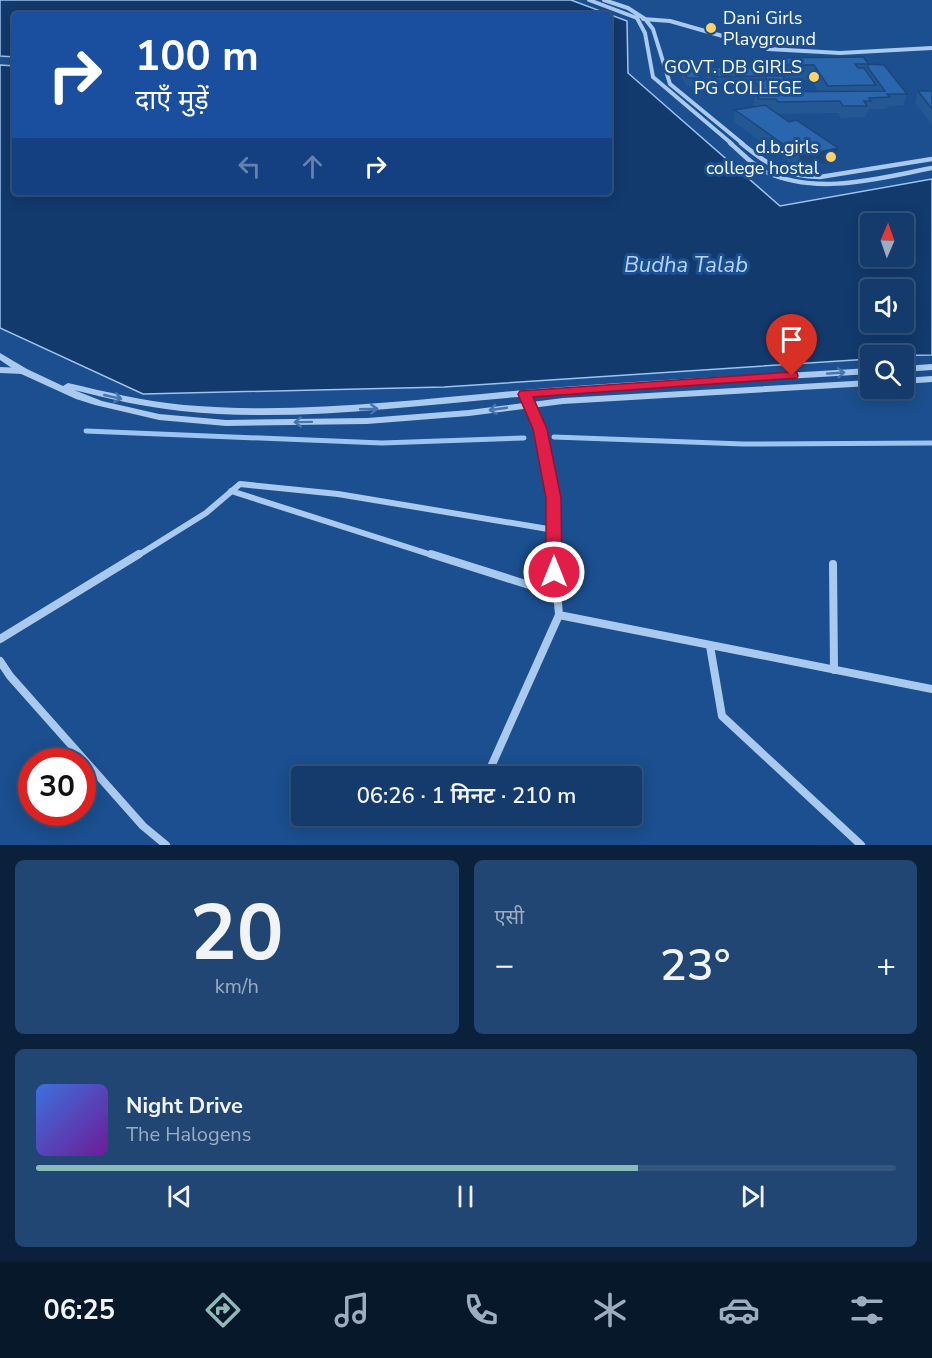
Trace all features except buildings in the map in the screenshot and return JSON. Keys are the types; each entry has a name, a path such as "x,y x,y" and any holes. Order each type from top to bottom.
{"street":[{"path":"589,0 637,18 670,21 768,49 840,53 932,48"},
{"path":"604,0 628,8 645,19 653,29 670,84 768,165 778,170 806,177 820,177 932,159"},
{"path":"637,18 645,33 653,76 668,93 764,171 780,178 808,184 861,180 932,168"},
{"path":"0,356 23,371 80,397 99,403 159,417 226,423 368,421 469,413 530,404 860,384"},
{"path":"914,368 932,367"},
{"path":"0,370 23,371"},
{"path":"36,376 140,403 195,410 284,412 380,408 525,394 860,372"},
{"path":"914,380 932,379"},
{"path":"490,766 559,615 554,593 554,498 540,429 525,394"},
{"path":"0,639 196,520 240,484 338,494 554,530"},
{"path":"231,491 554,593"},
{"path":"833,564 834,670"},
{"path":"559,615 932,689"},
{"path":"710,646 722,716 861,845"},
{"path":"0,661 10,676 143,826 166,845"}],"water":[{"name":"Budha Talab","path":"0,0 571,0 603,12 12,12 12,57 0,56"},
{"name":"Budha Talab","path":"612,15 627,21 628,73 780,206 932,179 932,355 914,355 914,345 860,345 860,360 444,387 143,394 0,328 0,65 12,66 12,195 612,195"}],"waterway":[{"path":"86,431 382,443 524,438"},
{"path":"554,437 743,444 932,443"}],"place":[{"name":"Dani Girls Playground","path":"711,28"},
{"name":"GOVT. DB GIRLS PG COLLEGE","path":"814,77"},
{"name":"d.b.girls college hostal","path":"831,157"}],"route":[{"path":"554,572 554,498 540,429 525,394 792,376"}]}
